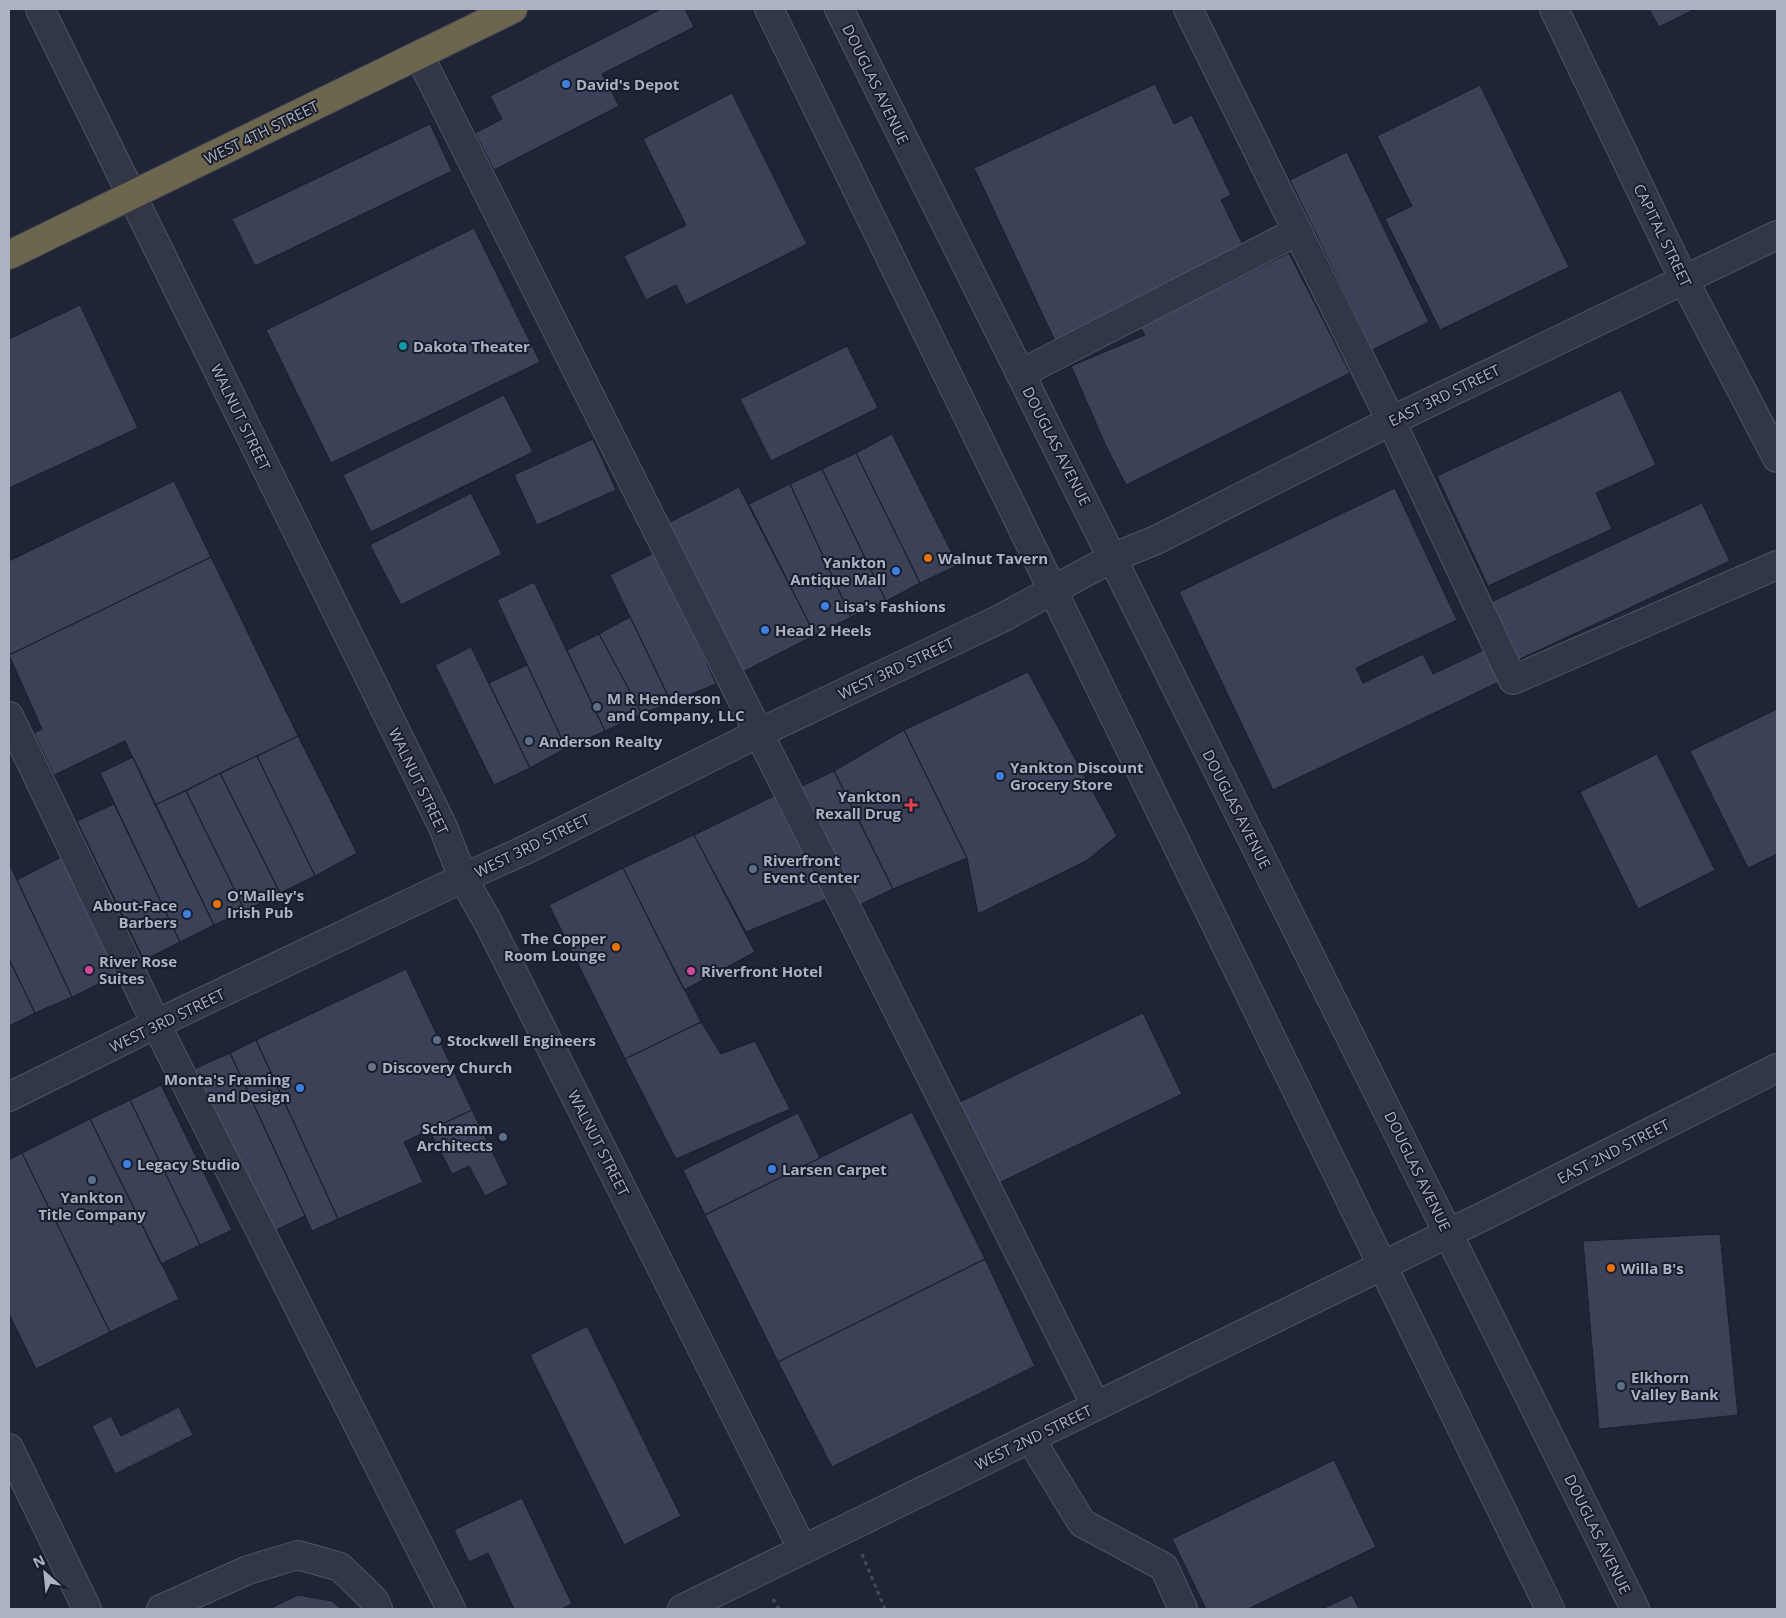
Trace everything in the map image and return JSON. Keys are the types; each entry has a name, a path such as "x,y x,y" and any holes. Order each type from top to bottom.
{"highway":[{"name":"WEST 4TH STREET","path":"9,255 513,9"}],"street":[{"name":"WALNUT STREET","path":"40,9 443,827 463,878 489,924 803,1550"},
{"path":"769,9 1550,1609"},
{"name":"DOUGLAS AVENUE","path":"839,9 1635,1609"},
{"path":"1188,9 1391,421 1513,680 1777,565"},
{"name":"CAPITAL STREET","path":"1554,9 1684,280 1777,458"},
{"path":"419,55 1096,1406"},
{"path":"1020,374 1298,231"},
{"name":"EAST 3RD STREET","path":"1054,591 1112,558 1156,540 1391,421 1777,235"},
{"name":"WEST 3RD STREET","path":"9,1097 156,1024 525,850 759,733 1000,619 1054,591"},
{"path":"9,716 156,1024 450,1609"},
{"name":"EAST 2ND STREET","path":"1383,1265 1777,1068"},
{"name":"WEST 2ND STREET","path":"682,1609 1383,1265"},
{"path":"1030,1438 1082,1522 1164,1567 1184,1609"},
{"path":"9,1448 86,1609"},
{"path":"161,1609 248,1570 298,1555 340,1567 374,1600 378,1609"}],"path":[{"path":"850,1526 885,1609"}],"building":[{"path":"661,9 685,9 694,27 602,74 619,106 494,170 475,133 502,119 490,96"},
{"path":"1649,9 1695,9 1659,27"},
{"path":"1155,84 1174,124 1192,115 1231,195 1221,200 1243,245 1056,343 974,168"},
{"path":"1480,85 1569,267 1440,330 1385,219 1412,206 1377,136"},
{"path":"732,93 807,244 686,305 676,285 646,300 624,256 686,225 643,139"},
{"path":"430,124 452,171 255,266 232,219"},
{"path":"1347,152 1429,322 1372,350 1290,180"},
{"name":"Dakota Theater","path":"474,228 540,362 331,463 266,330"},
{"path":"1289,253 1350,373 1126,485 1106,446 1071,366 1145,335 1140,327"},
{"path":"80,305 138,428 9,488 9,339"},
{"path":"847,346 878,408 771,461 740,399"},
{"path":"1621,390 1656,465 1596,493 1612,529 1488,586 1437,476"},
{"path":"504,395 533,452 371,532 343,475"},
{"path":"892,434 958,565 920,583 856,453"},
{"path":"593,439 616,490 537,525 514,475"},
{"path":"856,453 920,583 886,601 822,469"},
{"path":"822,469 886,601 851,617 790,484"},
{"path":"174,481 211,557 9,655 9,561"},
{"path":"790,484 851,617 815,635 749,504"},
{"path":"739,487 815,635 741,673 666,524"},
{"path":"1395,488 1457,620 1356,668 1363,683 1423,654 1433,674 1486,649 1501,681 1273,790 1179,592"},
{"path":"471,493 502,554 401,605 370,545"},
{"path":"1702,503 1730,561 1516,661 1489,603"},
{"path":"658,551 716,684 671,702 610,575"},
{"path":"211,557 298,736 155,805 125,741 54,775 34,733 42,729 9,655"},
{"path":"534,582 605,731 566,748 497,600"},
{"path":"630,617 671,702 642,714 599,634"},
{"path":"599,634 642,714 605,731 567,650"},
{"path":"471,647 530,768 494,785 435,665"},
{"path":"527,665 566,748 530,768 489,683"},
{"path":"1028,672 1117,836 1086,861 978,914 967,858 904,730"},
{"path":"1777,709 1777,854 1748,868 1690,751"},
{"path":"904,730 967,858 893,889 834,771"},
{"path":"298,736 357,853 315,876 257,756"},
{"path":"1657,754 1715,870 1638,909 1580,792"},
{"path":"257,756 315,876 280,893 220,773"},
{"path":"133,757 214,925 180,942 100,773"},
{"path":"834,771 893,889 855,907 796,789"},
{"path":"220,773 280,893 245,911 186,791"},
{"path":"186,791 245,911 214,925 155,805"},
{"path":"774,796 827,899 746,932 694,835"},
{"path":"114,804 180,942 144,960 77,821"},
{"path":"694,835 755,952 684,990 623,868"},
{"path":"65,855 123,972 72,997 17,880"},
{"path":"9,863 72,997 35,1013 9,959"},
{"name":"The Copper Room Lounge","path":"623,868 701,1022 625,1059 549,905"},
{"path":"9,959 35,1013 9,1026"},
{"path":"406,969 472,1110 404,1142 423,1182 338,1219 256,1040"},
{"path":"1143,1013 1182,1094 997,1184 958,1103"},
{"path":"701,1022 721,1054 755,1041 790,1109 676,1159 625,1059"},
{"path":"256,1040 338,1219 312,1231 230,1053"},
{"path":"230,1053 305,1216 270,1233 194,1069"},
{"path":"161,1085 232,1230 200,1245 130,1100"},
{"path":"130,1100 200,1245 161,1264 90,1119"},
{"path":"472,1110 508,1184 485,1196 469,1166 452,1174 429,1130"},
{"path":"912,1112 985,1259 778,1362 705,1215"},
{"path":"798,1113 820,1158 705,1215 683,1170"},
{"path":"90,1119 179,1299 110,1332 22,1153"},
{"path":"22,1153 110,1332 36,1369 9,1314 9,1160"},
{"path":"1720,1234 1738,1415 1599,1429 1583,1241"},
{"path":"985,1259 1035,1366 832,1467 778,1362"},
{"path":"587,1326 681,1516 624,1545 530,1355"},
{"path":"179,1407 193,1435 115,1474 92,1426 111,1416 121,1436"},
{"path":"1334,1460 1376,1547 1248,1609 1206,1609 1172,1539"},
{"path":"522,1498 572,1604 561,1609 514,1609 488,1553 469,1562 454,1530"},
{"path":"298,1595 332,1601 341,1609 269,1609"},
{"path":"1352,1595 1359,1609 1322,1609"}],"place":[{"name":"David's Depot","path":"566,84"},
{"name":"Dakota Theater","path":"403,346"},
{"name":"Walnut Tavern","path":"928,558"},
{"name":"Yankton Antique Mall","path":"896,571"},
{"name":"Lisa's Fashions","path":"825,606"},
{"name":"Head 2 Heels","path":"765,630"},
{"name":"M R Henderson and Company, LLC","path":"597,707"},
{"name":"Anderson Realty","path":"529,741"},
{"name":"Yankton Discount Grocery Store","path":"1000,776"},
{"name":"Yankton Rexall Drug","path":"911,805"},
{"name":"Riverfront Event Center","path":"753,869"},
{"name":"O'Malley's Irish Pub","path":"217,904"},
{"name":"About-Face Barbers","path":"187,914"},
{"name":"The Copper Room Lounge","path":"616,947"},
{"name":"River Rose Suites","path":"89,970"},
{"name":"Riverfront Hotel","path":"691,971"},
{"name":"Stockwell Engineers","path":"437,1040"},
{"name":"Discovery Church","path":"372,1067"},
{"name":"Monta's Framing and Design","path":"300,1088"},
{"name":"Schramm Architects","path":"503,1137"},
{"name":"Legacy Studio","path":"127,1164"},
{"name":"Larsen Carpet","path":"772,1169"},
{"name":"Yankton Title Company","path":"92,1180"},
{"name":"Willa B's","path":"1611,1268"},
{"name":"Elkhorn Valley Bank","path":"1621,1386"}]}
